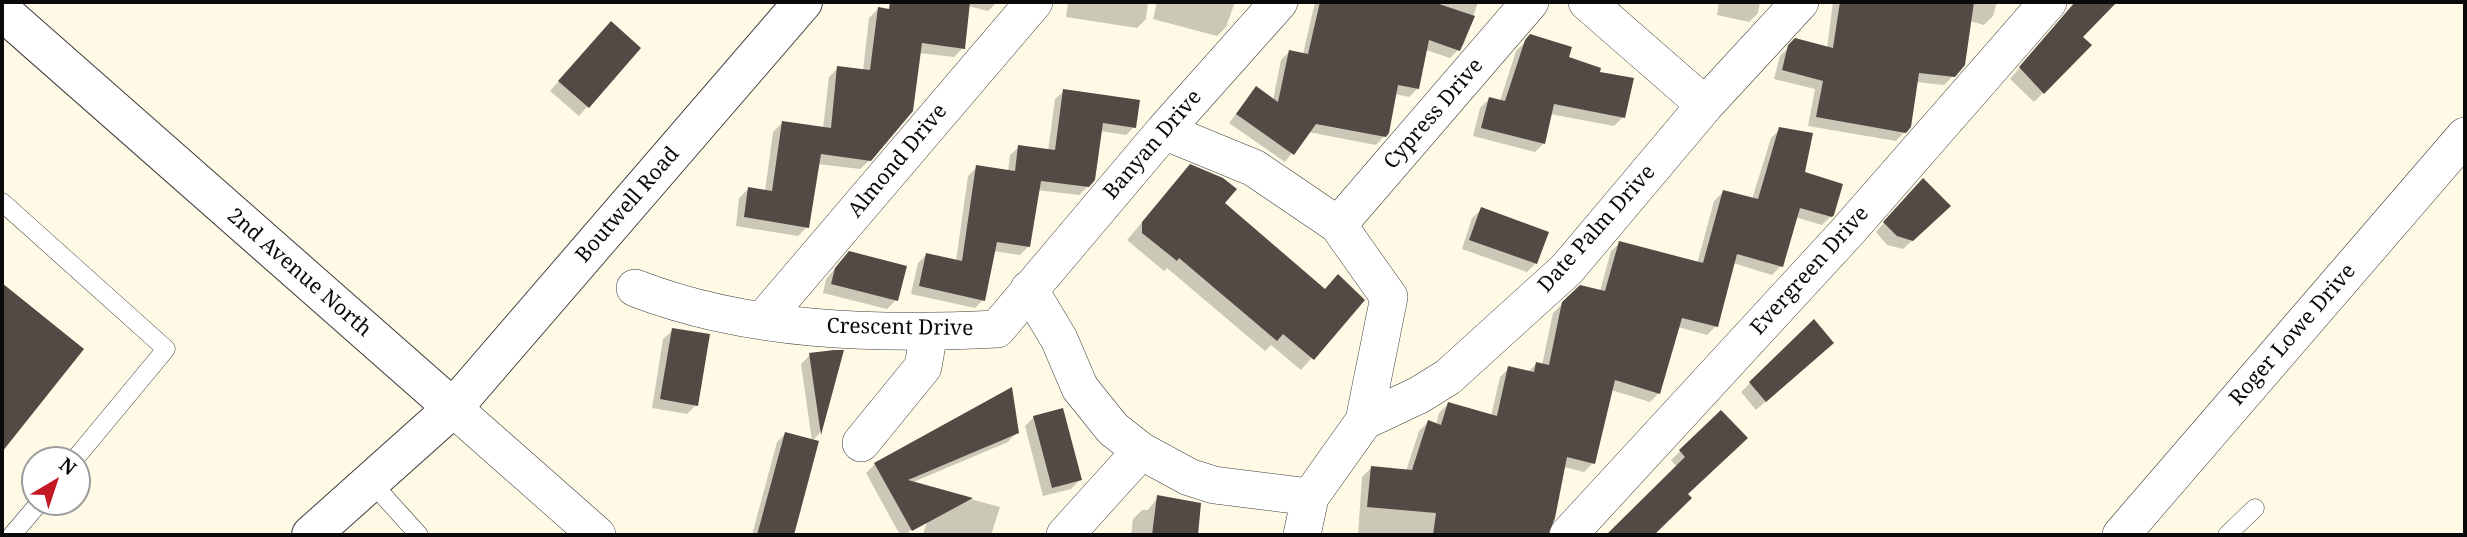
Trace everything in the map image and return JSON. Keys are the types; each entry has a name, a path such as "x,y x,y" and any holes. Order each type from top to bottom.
{"street":[{"name":"Boutwell Road","path":"312,535 453,408 803,2"},
{"name":"Almond Drive","path":"763,320 1034,2"},
{"name":"Banyan Drive","path":"1029,289 1279,2"},
{"name":"Cypress Drive","path":"1338,225 1530,2"},
{"path":"1587,2 1705,105"},
{"name":"Date Palm Drive","path":"1364,421 1419,395 1448,377 1567,269 1705,105 1800,2"},
{"name":"Evergreen Drive","path":"1568,535 1848,231 2048,2"},
{"name":"2nd Avenue North","path":"2,9 597,535"},
{"path":"1164,131 1254,169 1338,225 1389,297 1364,421 1310,497 1302,535"},
{"name":"Roger Lowe Drive","path":"2121,535 2465,136"},
{"name":"Crescent Drive","path":"635,288 669,301 763,320 826,328 929,332 997,329 1029,289"},
{"path":"1029,289 1059,339 1080,388 1113,429 1141,452 1177,471 1214,485 1310,497"},
{"path":"861,443 923,367 929,332"},
{"path":"1065,535 1141,452"}],"lane":[{"path":"2,9 5,2"},
{"path":"2,201 166,349 86,446"},
{"path":"371,482 419,535"},
{"path":"2227,535 2255,508"},
{"path":"12,535 28,516"}],"building":[{"path":"890,2 970,2 965,49 922,43 913,111 871,161 821,154 809,228 744,217 748,187 772,191 782,121 831,128 837,66 870,70 878,7 889,9"},
{"path":"1320,2 1433,2 1475,16 1460,51 1429,40 1419,89 1398,85 1386,137 1316,124 1294,155 1236,114 1256,86 1278,102 1289,50 1308,54"},
{"path":"1840,2 1974,2 1965,65 1955,77 1919,73 1911,127 1906,133 1816,117 1823,81 1782,70 1788,45 1795,38 1833,48"},
{"path":"2075,2 2117,2 2083,37 2092,45 2044,94 2019,67"},
{"path":"611,21 641,48 589,108 558,81"},
{"path":"1530,34 1572,47 1569,57 1601,68 1600,72 1634,78 1625,118 1554,104 1545,144 1481,128 1489,97 1505,101 1525,40"},
{"path":"1063,89 1140,100 1136,128 1103,123 1095,180 1089,187 1041,181 1030,247 997,242 985,301 919,286 926,253 962,261 976,165 1015,171 1018,145 1055,150"},
{"path":"1779,127 1813,133 1805,172 1843,184 1834,215 1832,217 1800,208 1783,267 1737,254 1718,327 1682,318 1660,394 1615,380 1595,464 1567,457 1555,518 1548,535 1433,535 1436,513 1367,507 1371,466 1412,470 1428,420 1441,425 1448,402 1497,416 1508,366 1534,372 1536,362 1549,365 1562,302 1580,285 1605,291 1619,241 1703,263 1723,190 1758,199"},
{"path":"1190,164 1223,178 1237,189 1225,203 1325,289 1338,274 1365,300 1314,360 1283,334 1277,341 1179,258 1177,261 1142,233 1142,222"},
{"path":"1923,178 1951,206 1913,241 1897,236 1883,222"},
{"path":"1481,207 1549,232 1537,264 1469,240"},
{"path":"849,251 907,266 898,301 831,284 835,268"},
{"path":"2,283 84,349 2,452"},
{"path":"1814,319 1834,343 1766,402 1749,382"},
{"path":"672,328 710,334 698,406 660,399"},
{"path":"844,350 821,435 809,353"},
{"path":"1012,387 1019,433 908,480 973,498 912,531 874,463"},
{"path":"1063,408 1082,480 1052,488 1033,416"},
{"path":"1721,410 1748,438 1688,494 1692,498 1654,535 1606,535 1685,457 1679,450"},
{"path":"785,432 819,441 794,535 757,535"},
{"path":"1157,495 1201,503 1198,535 1152,535"}]}
